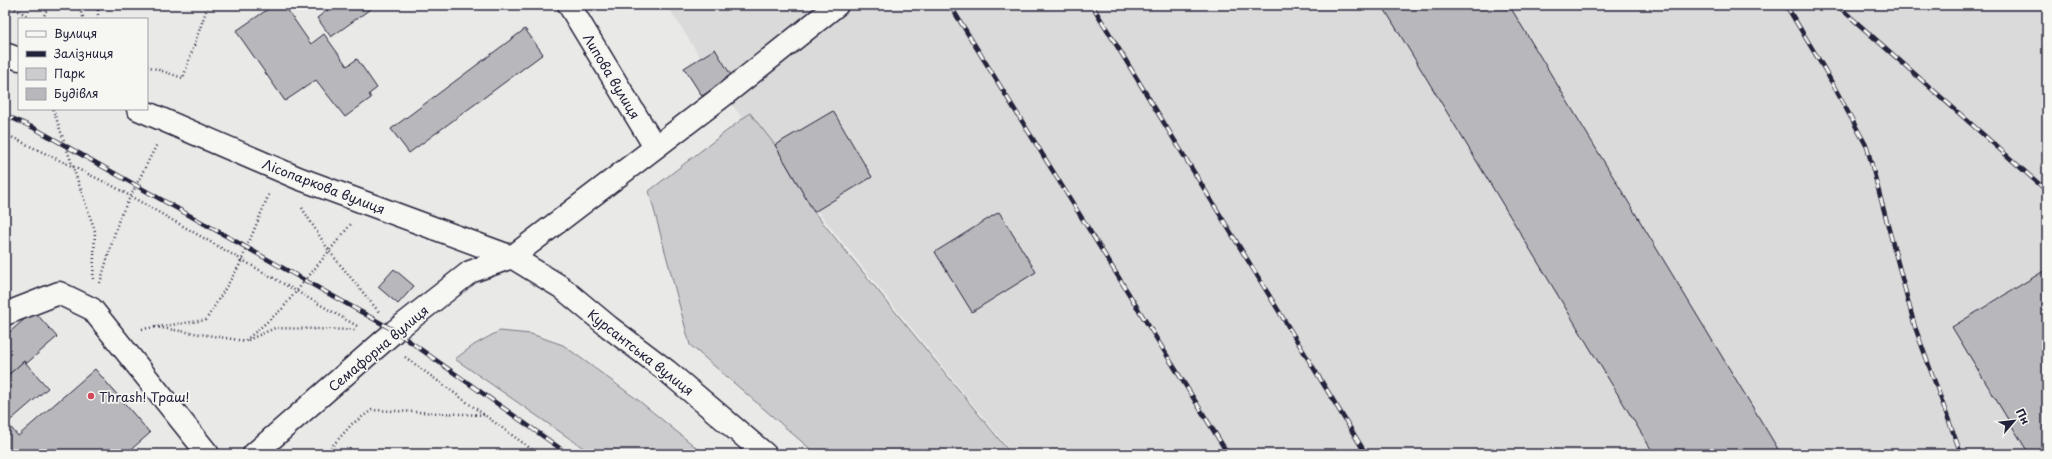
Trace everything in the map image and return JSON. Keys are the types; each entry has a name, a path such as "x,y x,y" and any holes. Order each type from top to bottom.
{"street":[{"name":"Липова вулиця","path":"569,5 654,147"},
{"name":"Семафорна вулиця","path":"254,454 389,336 470,272 512,257 724,95 837,5"},
{"path":"5,54 18,59"},
{"name":"Лісопаркова вулиця","path":"140,110 279,170 512,257"},
{"name":"Курсантська вулиця","path":"512,257 561,287 609,328 667,371 765,454"},
{"path":"5,314 59,293 92,309 208,454"}],"path":[{"path":"8,5 32,18"},
{"path":"43,18 48,5"},
{"path":"78,5 84,18"},
{"path":"98,5 98,18"},
{"path":"148,66 183,78 208,5"},
{"path":"53,110 95,231 92,309"},
{"path":"92,309 120,219 168,122"},
{"path":"5,134 131,197 364,330 275,328 245,341 155,327"},
{"path":"112,334 206,320 242,260 279,170"},
{"path":"300,204 329,251 389,336 484,414 538,454"},
{"path":"245,341 282,309 367,204"},
{"path":"325,454 352,424 372,410 484,414"}],"shaded area":[{"path":"667,5 2047,5 2047,454 1013,454 724,95"}],"green space":[{"path":"750,113 775,145 814,212 1011,454 816,454 690,345 649,191"},
{"path":"499,331 531,334 563,345 638,400 704,454 592,454 455,359 474,345"}],"building":[{"path":"274,5 284,5 311,44 324,34 347,66 357,59 377,88 369,94 371,98 345,117 316,80 285,101 236,31"},
{"path":"334,5 376,5 331,37 317,18"},
{"path":"1382,5 1509,5 1778,449 1769,454 1654,454"},
{"path":"525,29 543,54 409,153 391,129"},
{"path":"715,49 732,77 702,96 684,68"},
{"path":"833,111 872,177 814,212 775,145"},
{"path":"999,212 1036,272 972,312 935,252"},
{"path":"394,269 414,286 398,304 378,287"},
{"path":"2047,269 2047,454 2029,454 1952,327"},
{"path":"34,311 57,337 27,363 24,361 5,378 5,336"},
{"path":"24,361 48,388 5,425 5,378"},
{"name":"Thrash! Траш!","path":"95,369 150,433 126,454 5,454 5,425 7,423 18,436"}],"railway":[{"path":"950,5 1228,454"},
{"path":"1092,5 1366,454"},
{"path":"1786,5 1825,70 1867,147 1915,327 1961,454"},
{"path":"1837,5 2047,191"},
{"path":"5,115 34,128 395,331 568,454"}],"place":[{"name":"Thrash! Траш!","path":"91,396"}]}
